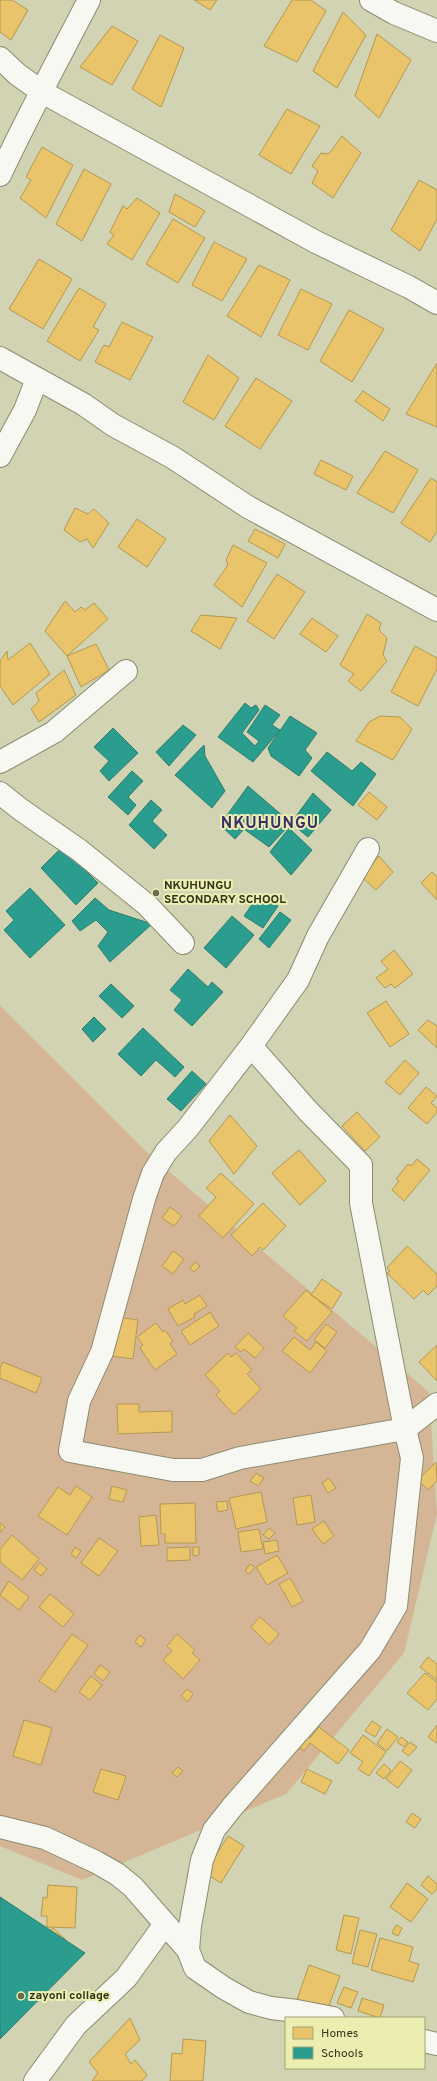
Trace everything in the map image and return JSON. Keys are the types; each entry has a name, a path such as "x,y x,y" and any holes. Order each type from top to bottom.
{"street":[{"path":"0,175 27,117 42,92 89,0"},
{"path":"371,0 394,13 437,31"},
{"path":"0,58 17,74 42,92 316,242 409,287 437,303"},
{"path":"0,358 83,404 113,425 172,457 248,507 437,610"},
{"path":"0,456 25,410 37,379"},
{"path":"0,762 54,732 126,671"},
{"path":"0,793 20,810 79,850 147,905 182,943"},
{"path":"368,849 318,936 298,980 251,1046 188,1128 166,1152 153,1173 144,1199 102,1352 79,1401 70,1452 173,1470 202,1470 240,1458 405,1429 437,1404"},
{"path":"188,1950 190,1926 202,1860 214,1830 233,1806 370,1650 396,1606 412,1458 361,1203 361,1165 308,1111 251,1046"},
{"path":"0,1827 45,1838 117,1874 133,1887 188,1950 195,1968 224,1988 249,2002 271,2008 327,2017"},
{"path":"35,2081 76,2025 126,1978 165,1924"},
{"path":"425,2041 437,2044"}],"shaded area":[{"path":"0,1006 153,1158 429,1392 437,1514 404,1653 286,1794 82,1880 0,1846"}],"building: Homes":[{"path":"0,0 12,0 28,10 11,40 0,32"},
{"path":"194,0 217,0 210,10"},
{"path":"292,0 311,0 326,11 297,62 264,46"},
{"path":"343,12 366,35 337,88 313,71"},
{"path":"112,26 138,41 112,85 80,67"},
{"path":"377,34 411,60 379,118 355,96"},
{"path":"160,35 184,48 161,107 132,89"},
{"path":"287,109 320,126 291,174 259,155"},
{"path":"342,136 361,153 333,198 312,183 318,171 312,166 321,153 329,154"},
{"path":"42,147 73,165 46,218 20,198 31,180 26,177"},
{"path":"84,169 111,184 82,241 56,224"},
{"path":"419,180 437,190 437,219 420,251 391,230"},
{"path":"175,194 205,211 195,227 169,212"},
{"path":"137,198 160,213 132,260 107,244 114,235 110,232 123,206 127,209"},
{"path":"173,219 205,238 178,283 146,264"},
{"path":"214,242 247,259 222,301 192,285"},
{"path":"39,259 72,279 43,329 9,309"},
{"path":"259,265 290,280 261,337 227,316"},
{"path":"79,288 106,304 93,327 99,330 80,361 47,341"},
{"path":"301,289 332,304 308,350 278,335"},
{"path":"349,310 384,329 352,382 320,361"},
{"path":"122,322 153,337 130,380 95,362 104,345 109,347"},
{"path":"208,355 239,378 214,420 183,402"},
{"path":"437,363 437,427 406,414"},
{"path":"256,378 292,401 260,449 225,426"},
{"path":"363,391 390,409 383,421 355,401"},
{"path":"385,451 418,470 393,513 357,493"},
{"path":"321,460 353,476 346,490 314,474"},
{"path":"431,478 437,482 437,531 430,542 401,523"},
{"path":"75,508 88,514 94,509 109,523 93,548 87,539 80,542 64,530"},
{"path":"137,519 166,539 147,567 118,547"},
{"path":"255,529 285,544 278,558 248,541"},
{"path":"233,545 267,563 242,607 214,585 228,565 226,560"},
{"path":"277,574 305,592 274,639 247,621"},
{"path":"65,601 75,612 81,607 85,610 94,603 108,619 67,656 45,631"},
{"path":"367,614 381,623 379,630 387,638 383,655 387,661 361,691 348,681 354,674 340,665"},
{"path":"201,615 237,618 220,649 191,631"},
{"path":"312,618 338,636 326,652 300,634"},
{"path":"30,643 50,674 13,705 0,686 0,661 7,651 8,660"},
{"path":"96,644 109,670 81,687 67,656"},
{"path":"415,646 437,658 437,669 418,706 391,692"},
{"path":"64,670 76,695 39,722 31,709 39,701 36,693"},
{"path":"380,716 400,717 412,729 393,760 356,741 369,722"},
{"path":"369,792 387,807 377,820 358,805"},
{"path":"379,856 393,872 376,890 362,877"},
{"path":"432,872 437,877 437,900 421,883"},
{"path":"394,950 413,974 395,988 391,984 385,988 376,978 388,969 381,961"},
{"path":"386,1001 409,1034 390,1047 367,1013"},
{"path":"428,1020 437,1026 437,1048 418,1030"},
{"path":"405,1060 419,1073 400,1095 385,1082"},
{"path":"426,1087 437,1096 431,1103 437,1108 437,1112 427,1124 408,1108"},
{"path":"357,1112 380,1137 365,1151 342,1126"},
{"path":"230,1115 257,1146 234,1174 209,1141"},
{"path":"299,1150 326,1181 300,1205 272,1173"},
{"path":"417,1159 430,1170 404,1201 392,1190 399,1181 396,1179 408,1164 411,1166"},
{"path":"221,1173 254,1204 223,1238 199,1216 216,1197 206,1188"},
{"path":"263,1203 286,1226 263,1250 260,1247 252,1256 231,1235"},
{"path":"170,1207 182,1216 174,1226 162,1218"},
{"path":"407,1246 437,1274 437,1286 428,1295 423,1290 414,1299 387,1273 390,1271 387,1268"},
{"path":"173,1251 184,1259 173,1274 162,1266"},
{"path":"195,1262 200,1266 194,1272 190,1268"},
{"path":"322,1279 342,1293 332,1309 311,1295"},
{"path":"306,1290 332,1312 307,1341 294,1331 297,1328 283,1316"},
{"path":"200,1295 207,1306 194,1314 195,1317 178,1326 168,1309 183,1300 185,1304"},
{"path":"210,1312 219,1326 190,1345 181,1331"},
{"path":"117,1317 138,1320 133,1359 111,1356"},
{"path":"156,1323 163,1332 165,1330 173,1341 170,1344 177,1354 155,1370 140,1348 143,1345 137,1337"},
{"path":"326,1324 337,1332 325,1348 314,1340"},
{"path":"248,1333 264,1348 255,1358 244,1349 241,1352 235,1347"},
{"path":"294,1337 310,1350 316,1342 327,1351 310,1373 282,1351"},
{"path":"437,1345 437,1381 419,1362"},
{"path":"228,1353 231,1357 236,1353 252,1370 247,1374 261,1389 234,1415 216,1395 220,1391 205,1375"},
{"path":"3,1362 42,1378 36,1393 0,1378 0,1368"},
{"path":"117,1404 139,1404 139,1412 172,1411 172,1432 118,1434"},
{"path":"436,1462 437,1481 428,1490 418,1480"},
{"path":"256,1473 264,1478 258,1486 250,1481"},
{"path":"329,1478 336,1488 328,1493 322,1483"},
{"path":"76,1486 92,1497 67,1535 38,1516 58,1487 70,1495"},
{"path":"112,1486 127,1490 123,1502 109,1499"},
{"path":"261,1492 267,1522 236,1529 229,1498"},
{"path":"311,1495 315,1522 297,1525 293,1498"},
{"path":"227,1501 228,1510 218,1512 216,1502"},
{"path":"195,1503 196,1543 165,1543 165,1534 161,1534 160,1504"},
{"path":"156,1515 159,1545 141,1546 139,1517"},
{"path":"324,1521 334,1536 323,1544 312,1529"},
{"path":"0,1523 5,1527 0,1533"},
{"path":"269,1528 275,1533 269,1539 263,1535"},
{"path":"259,1529 263,1549 241,1552 238,1532"},
{"path":"12,1535 39,1559 22,1580 0,1562 0,1549"},
{"path":"99,1538 118,1551 99,1576 81,1563"},
{"path":"277,1540 279,1551 265,1554 263,1542"},
{"path":"75,1547 81,1551 76,1558 71,1554"},
{"path":"190,1547 190,1560 167,1561 167,1548"},
{"path":"193,1547 199,1547 199,1555 193,1556"},
{"path":"277,1555 288,1573 267,1585 256,1567"},
{"path":"40,1563 47,1569 41,1576 34,1570"},
{"path":"250,1564 255,1567 249,1574 245,1571"},
{"path":"290,1578 303,1601 292,1607 279,1584"},
{"path":"9,1581 29,1597 19,1610 0,1595"},
{"path":"50,1594 74,1614 63,1627 39,1607"},
{"path":"260,1617 279,1634 269,1645 251,1627"},
{"path":"72,1634 88,1645 55,1692 39,1681"},
{"path":"177,1634 195,1650 192,1653 200,1660 183,1679 163,1660 172,1651 167,1646"},
{"path":"140,1635 146,1640 141,1647 135,1642"},
{"path":"428,1657 437,1664 437,1680 420,1667"},
{"path":"100,1665 110,1672 103,1681 94,1674"},
{"path":"425,1673 437,1682 437,1699 428,1710 407,1693"},
{"path":"91,1676 102,1685 90,1700 79,1692"},
{"path":"187,1689 193,1694 188,1702 181,1696"},
{"path":"24,1720 52,1728 41,1765 13,1756"},
{"path":"372,1721 381,1727 375,1737 365,1731"},
{"path":"437,1725 437,1743 428,1737"},
{"path":"319,1727 349,1750 338,1764 310,1743 304,1751 292,1741 300,1730 310,1738"},
{"path":"387,1729 398,1737 387,1751 377,1743"},
{"path":"363,1735 386,1752 369,1776 358,1769 363,1762 350,1753"},
{"path":"401,1737 408,1742 404,1747 397,1742"},
{"path":"410,1742 417,1747 409,1756 402,1751"},
{"path":"400,1761 412,1770 398,1788 386,1779"},
{"path":"384,1764 391,1770 384,1779 376,1773"},
{"path":"178,1767 183,1771 177,1777 172,1773"},
{"path":"101,1769 126,1776 118,1800 93,1792"},
{"path":"307,1769 332,1781 325,1794 301,1782"},
{"path":"412,1813 421,1819 415,1828 406,1822"},
{"path":"228,1836 244,1846 221,1883 205,1873"},
{"path":"428,1876 437,1884 437,1889 432,1894 421,1885"},
{"path":"407,1883 428,1899 411,1922 390,1907"},
{"path":"48,1885 77,1887 75,1928 47,1927 47,1916 41,1916 43,1897 47,1898"},
{"path":"344,1915 359,1918 351,1954 336,1950"},
{"path":"396,1925 402,1928 398,1936 392,1933"},
{"path":"53,1928 65,1939 42,1966 30,1956"},
{"path":"360,1930 377,1934 368,1967 352,1963"},
{"path":"380,1938 413,1947 409,1961 419,1964 413,1982 371,1970"},
{"path":"309,1965 340,1976 327,2011 297,2000"},
{"path":"12,1975 20,1983 13,1991 5,1983"},
{"path":"2,1984 12,1991 5,2001 0,1997"},
{"path":"344,1987 358,1992 351,2008 337,2003"},
{"path":"362,1998 384,2005 380,2017 358,2011"},
{"path":"130,2018 140,2040 125,2054 131,2064 135,2060 147,2075 142,2081 92,2081 98,2073 89,2062"},
{"path":"183,2039 206,2041 203,2081 170,2081 172,2053 182,2054"}],"building: Schools":[{"path":"245,703 251,708 256,705 259,710 242,733 255,746 259,741 247,732 265,705 280,715 272,725 280,730 253,762 218,737"},
{"path":"290,716 317,733 305,750 312,758 299,776 271,756 268,748"},
{"path":"183,725 196,735 169,766 156,752"},
{"path":"113,728 138,753 109,781 100,771 109,761 94,747"},
{"path":"204,745 205,756 225,791 212,808 175,775"},
{"path":"327,752 352,771 361,762 376,774 353,806 311,771"},
{"path":"132,771 143,781 128,797 136,805 128,815 108,797"},
{"path":"248,786 291,823 269,847 244,829 235,839 220,825"},
{"path":"313,793 331,810 308,837 291,823"},
{"path":"151,800 162,810 152,821 167,835 154,849 129,825"},
{"path":"289,828 312,850 291,875 270,852"},
{"path":"62,847 98,883 76,905 41,868"},
{"path":"30,888 65,925 30,958 4,930 14,920 6,911"},
{"path":"260,893 278,906 263,928 244,916"},
{"path":"95,898 109,910 152,924 110,962 98,946 108,932 96,920 80,931 72,921"},
{"path":"280,912 291,920 269,948 259,939"},
{"path":"232,916 254,935 226,968 204,948"},
{"path":"188,969 208,987 212,982 223,992 192,1026 174,1010 182,1000 170,990"},
{"path":"111,984 134,1006 122,1018 99,996"},
{"path":"94,1017 106,1029 93,1042 82,1029"},
{"path":"143,1028 184,1067 175,1077 156,1060 141,1076 118,1054"},
{"path":"192,1071 206,1084 181,1111 167,1099"},
{"name":"zayoni collage","path":"0,1897 85,1953 0,2039"}],"place":[{"name":"NKUHUNGU SECONDARY SCHOOL","path":"156,893"},
{"name":"zayoni collage","path":"21,1996"}],"district":[{"name":"NKUHUNGU","path":"270,824"}]}
